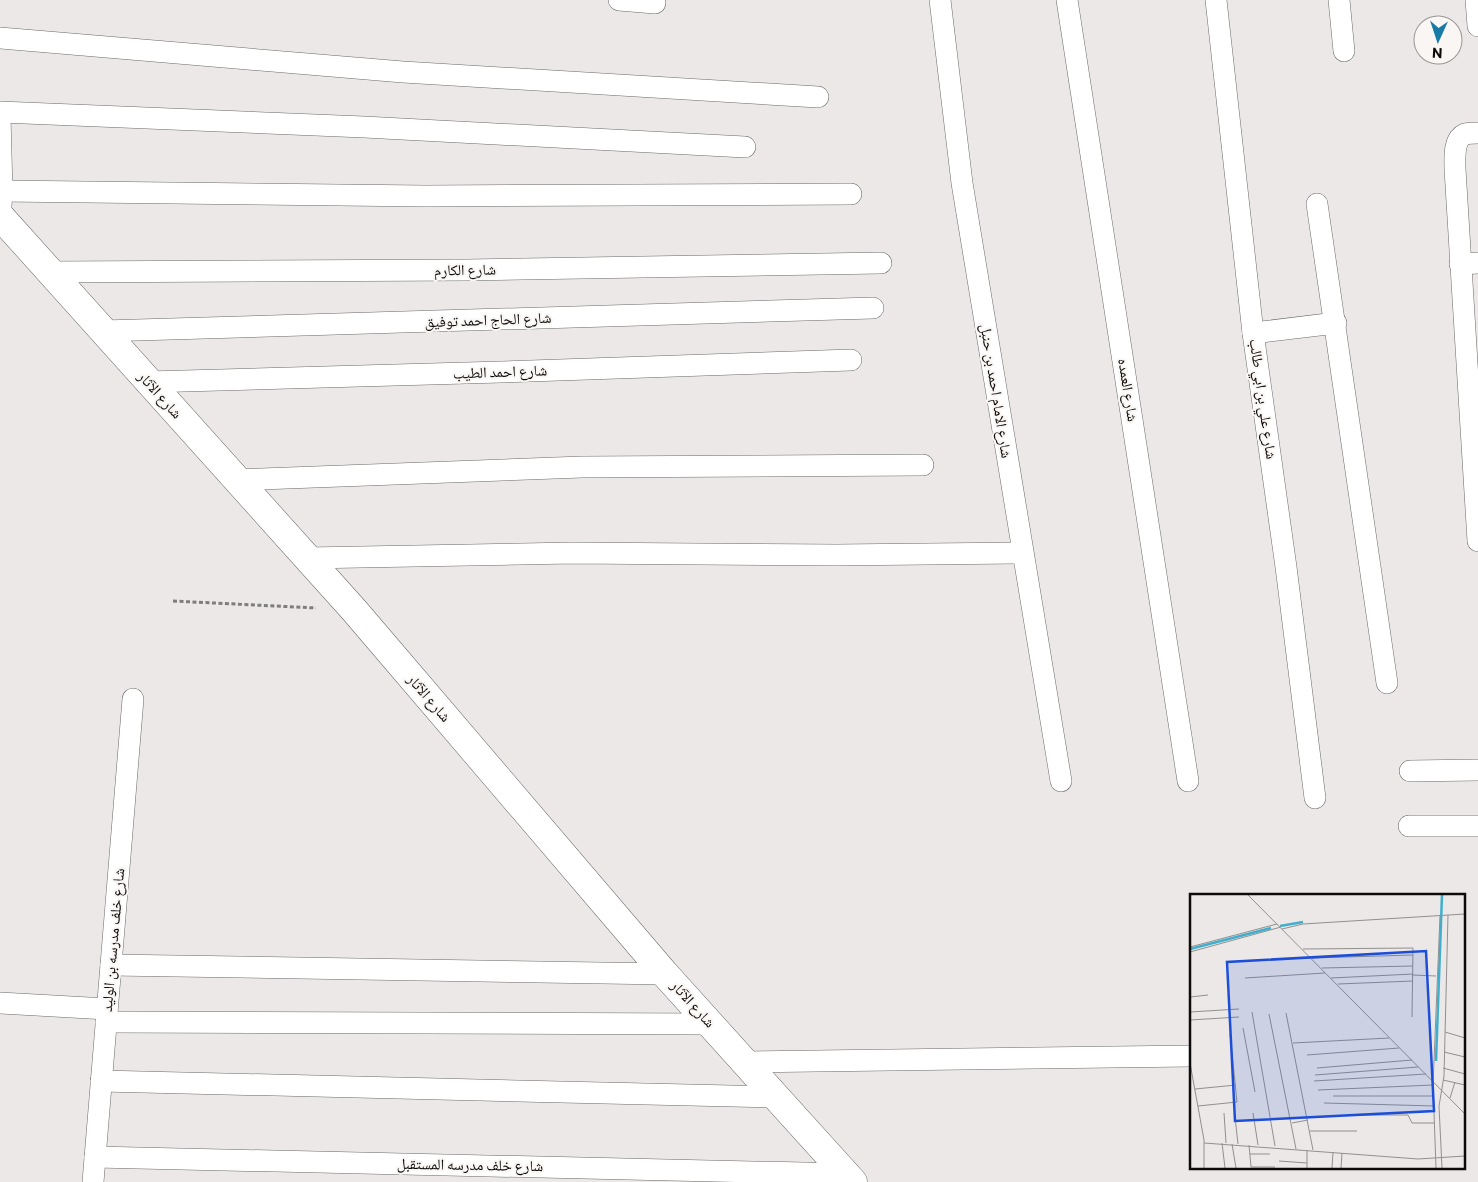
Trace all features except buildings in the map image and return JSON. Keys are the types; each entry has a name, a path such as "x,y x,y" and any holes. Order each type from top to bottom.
{"main road":[{"name":"شارع الآثار","path":"1,208 49,272 354,610 665,974 850,1178"}],"street":[{"path":"619,0 655,2"},
{"name":"شارع الامام احمد بن حنبل","path":"940,0 962,183 1061,781"},
{"name":"شارع العمده","path":"1067,0 1188,781"},
{"name":"شارع علي بن ابي طالب","path":"1216,0 1253,333 1286,567 1315,798"},
{"path":"1339,0 1344,51"},
{"path":"1476,0 1478,26"},
{"path":"0,38 402,72 818,97"},
{"path":"0,112 364,127 745,147"},
{"path":"0,116 0,221"},
{"path":"1478,133 1466,134 1460,138 1456,148 1455,169 1469,264 1478,541"},
{"path":"1,208 425,196 851,194"},
{"path":"1317,204 1336,323 1387,683"},
{"name":"شارع الكارم","path":"49,272 467,270 881,263"},
{"name":"شارع الحاج احمد توفيق","path":"103,332 873,308"},
{"path":"1253,333 1336,323"},
{"name":"شارع احمد الطيب","path":"148,382 851,360"},
{"path":"236,480 582,467 922,465"},
{"path":"307,558 572,553 836,555 1022,553"},
{"name":"شارع خلف مدرسه بن الوليد","path":"93,1182 133,699"},
{"path":"1410,771 1478,770"},
{"path":"1409,826 1478,826"},
{"path":"111,965 665,974"},
{"path":"0,1003 107,1016 711,1024"},
{"path":"745,1062 1190,1056"},
{"path":"102,1081 776,1097"},
{"name":"شارع خلف مدرسه المستقبل","path":"95,1157 850,1178"}],"path":[{"path":"173,601 354,610"}]}
